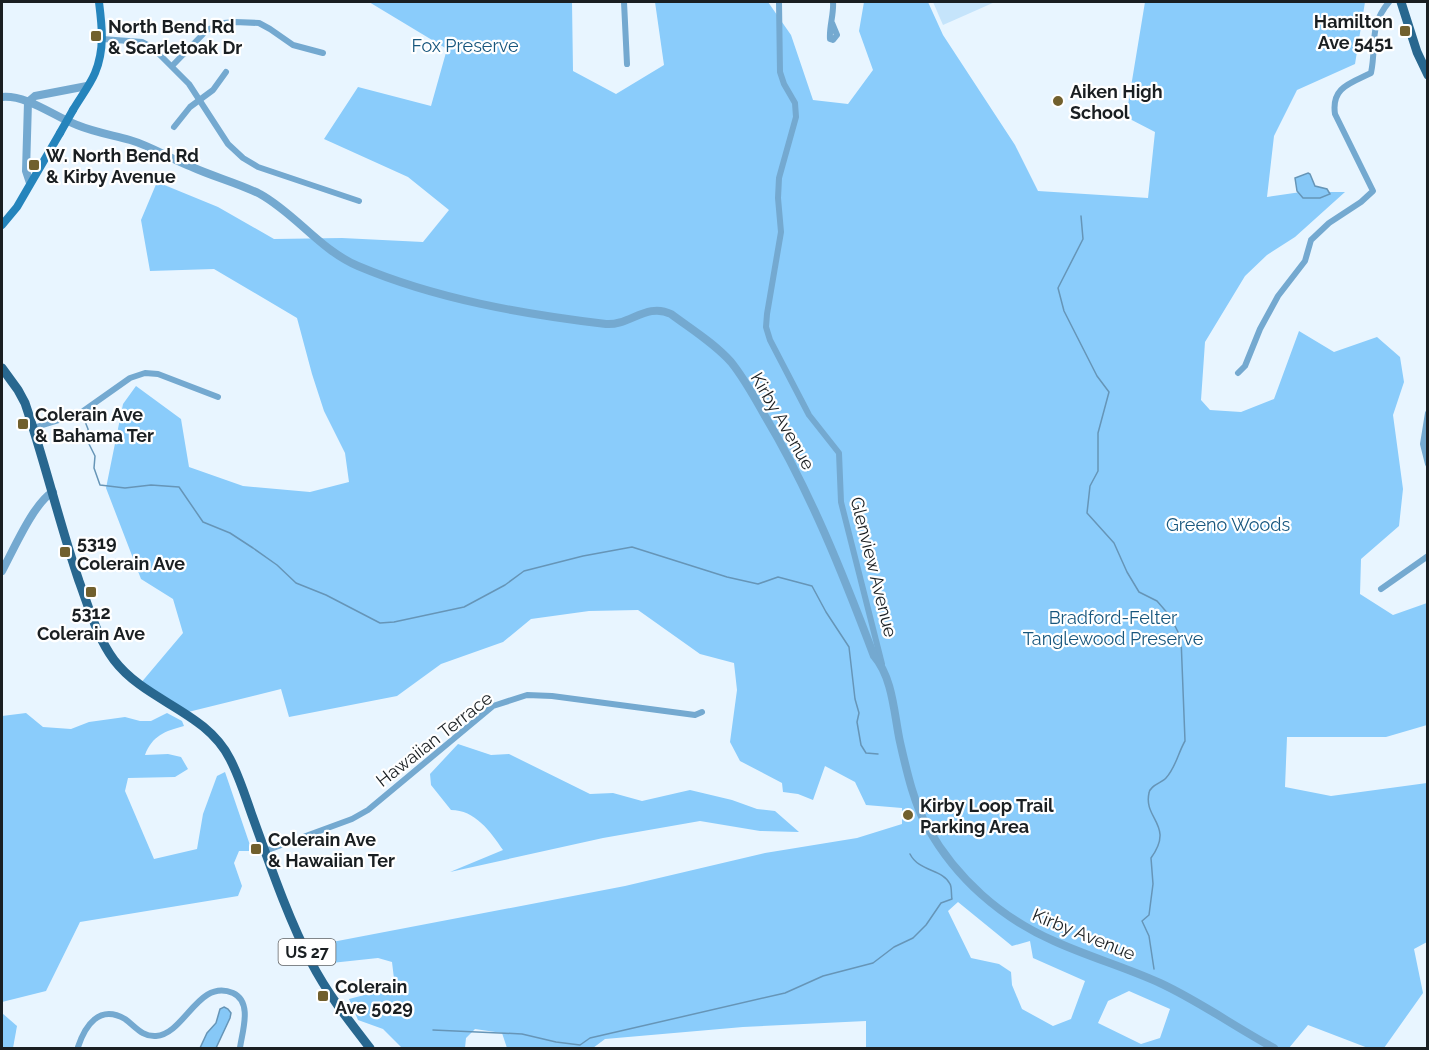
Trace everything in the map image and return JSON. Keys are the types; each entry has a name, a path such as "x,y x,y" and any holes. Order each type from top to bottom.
{"main road":[{"path":"2,225 17,207 95,72 102,39 99,2"},
{"path":"1401,2 1417,52 1428,75"},
{"name":"US 27","path":"2,368 18,390 33,428 86,599 108,651 131,678 197,721 218,739 237,774 311,962 347,1019 370,1047"}],"street":[{"path":"624,2 627,64"},
{"name":"Glenview Avenue","path":"779,2 780,72 795,103 796,117 779,178 781,232 766,327 770,340 809,415 839,453 841,502 882,665"},
{"path":"832,22 833,2"},
{"path":"1238,373 1245,366 1260,329 1278,296 1305,261 1311,240 1329,223 1361,202 1372,191 1335,114 1334,105 1338,92 1343,87 1371,73 1374,58 1374,30 1380,12 1389,2"},
{"path":"172,66 207,30 224,23 235,22 259,23 293,45 323,53"},
{"path":"102,39 142,42 153,48 189,84 228,144 243,158 258,167 359,201"},
{"path":"174,127 190,107 213,90 226,72"},
{"path":"30,183 26,171 28,102 35,96 87,86"},
{"name":"Kirby Avenue","path":"2,97 16,97 77,125 131,140 192,168 259,194 329,250 355,265 383,276 455,298 609,324 622,322 651,310 662,310 715,346 732,363 788,454 810,501 874,656 882,665 895,710 901,743 926,825 947,856 985,899 1014,920 1045,937 1176,990 1274,1048"},
{"path":"33,428 80,414 130,378 145,373 158,374 218,397"},
{"path":"1428,413 1423,444 1428,464"},
{"path":"2,571 35,510 46,496 53,492"},
{"path":"1381,589 1428,556"},
{"name":"Hawaiian Terrace","path":"266,851 352,819 368,810 493,706 508,700 527,695 552,696 695,715 702,712"},
{"path":"76,1048 86,1027 99,1017 110,1015 119,1017 141,1033 158,1036 171,1030 204,998 216,993 227,992 239,998 244,1006 245,1017 240,1048"}],"shaded area":[{"path":"933,2 995,2 943,25"},
{"path":"1308,173 1315,186 1327,189 1330,194 1320,198 1303,198 1297,191 1295,178"},
{"path":"224,1007 231,1013 216,1048 200,1048 207,1033 216,1023 220,1009"}],"green space":[{"path":"369,2 572,2 573,71 616,94 664,65 655,2 768,2 791,35 813,100 848,104 873,70 859,31 864,2 928,2 943,35 1015,145 1038,191 1148,198 1155,132 1126,117 1145,2 1365,2 1355,64 1297,90 1274,136 1267,197 1301,192 1345,192 1295,237 1267,255 1245,276 1205,342 1201,400 1210,410 1241,412 1274,399 1299,331 1334,352 1377,337 1400,357 1404,382 1393,415 1403,489 1399,526 1361,559 1360,594 1393,615 1427,603 1427,725 1386,737 1287,737 1285,787 1331,796 1427,783 1427,942 1414,949 1423,993 1384,1048 1368,1048 1308,1025 1289,1048 866,1048 866,1021 743,1027 605,1039 593,1048 507,1048 502,1033 475,1029 466,1038 465,1048 402,1048 383,1029 358,1020 349,999 395,987 392,962 378,958 322,964 311,942 327,943 625,886 765,853 857,838 902,824 902,808 866,805 855,782 825,766 813,800 798,794 783,792 782,783 740,761 730,742 737,690 734,663 700,654 638,610 589,611 531,619 503,642 441,664 397,696 289,717 281,689 184,713 140,684 183,633 173,599 141,579 106,488 123,404 136,386 181,419 189,467 243,486 310,492 349,482 345,453 324,411 297,318 214,269 150,271 141,220 157,182 218,207 274,239 342,238 423,242 449,210 408,177 324,139 358,87 431,106 447,49","holes":["958,902 1012,946 1030,941 1033,958 1085,981 1071,1019 1053,1026 1022,1009 1012,985 1011,972 999,964 971,958 948,911","1129,991 1170,1009 1160,1038 1141,1044 1098,1023 1108,1001"]},
{"path":"26,713 43,727 71,729 89,722 125,717 151,721 167,713 182,721 184,726 160,735 151,743 145,755 168,754 181,757 188,769 175,777 128,778 125,791 154,859 197,849 203,814 217,776 225,772 252,851 239,851 234,863 242,886 238,896 80,922 46,991 2,1002 2,716"},
{"path":"458,744 491,755 509,754 590,794 613,793 642,801 690,790 732,800 757,809 775,811 799,832 760,831 700,821 603,838 450,872 503,850 481,823 467,814 451,810 431,785 430,774"},
{"path":"2,1013 17,1026 13,1048 2,1048"}],"waterway":[{"path":"1081,216 1083,239 1058,288 1064,311 1097,376 1109,392 1098,433 1098,471 1090,486 1087,513 1114,543 1139,592 1157,601 1170,616 1181,638 1185,741 1169,774 1150,790 1148,802 1157,823 1160,838 1158,847 1151,858 1153,884 1149,915 1142,921 1149,936 1154,969"},
{"path":"84,419 88,429 89,444 95,456 94,468 100,485 125,488 151,485 179,487 203,522 230,533 253,548 277,565 296,583 326,595 380,623 464,607 505,585 524,571 583,556 632,547 727,577 758,584 778,577 812,586 849,647 855,699 859,713 857,722 861,745 866,753 878,754"},
{"path":"433,1030 522,1034 580,1045 590,1038 785,993 823,976 873,963 894,947 913,938 926,925 941,903 952,899 951,885 947,879 919,864 910,854"}],"place":[{"name":"Hamilton Ave 5451","path":"1405,31"},
{"name":"North Bend Rd & Scarletoak Dr","path":"96,36"},
{"name":"Aiken High School","path":"1058,101"},
{"name":"W. North Bend Rd & Kirby Avenue","path":"34,165"},
{"name":"Colerain Ave & Bahama Ter","path":"23,424"},
{"name":"5319 Colerain Ave","path":"65,552"},
{"name":"5312 Colerain Ave","path":"91,592"},
{"name":"Kirby Loop Trail Parking Area","path":"908,815"},
{"name":"Colerain Ave & Hawaiian Ter","path":"256,849"},
{"name":"Colerain Ave 5029","path":"323,996"}],"park label":[{"name":"Fox Preserve","path":"465,45"},
{"name":"Greeno Woods","path":"1228,524"},
{"name":"Bradford-Felter Tanglewood Preserve","path":"1113,627"}]}
